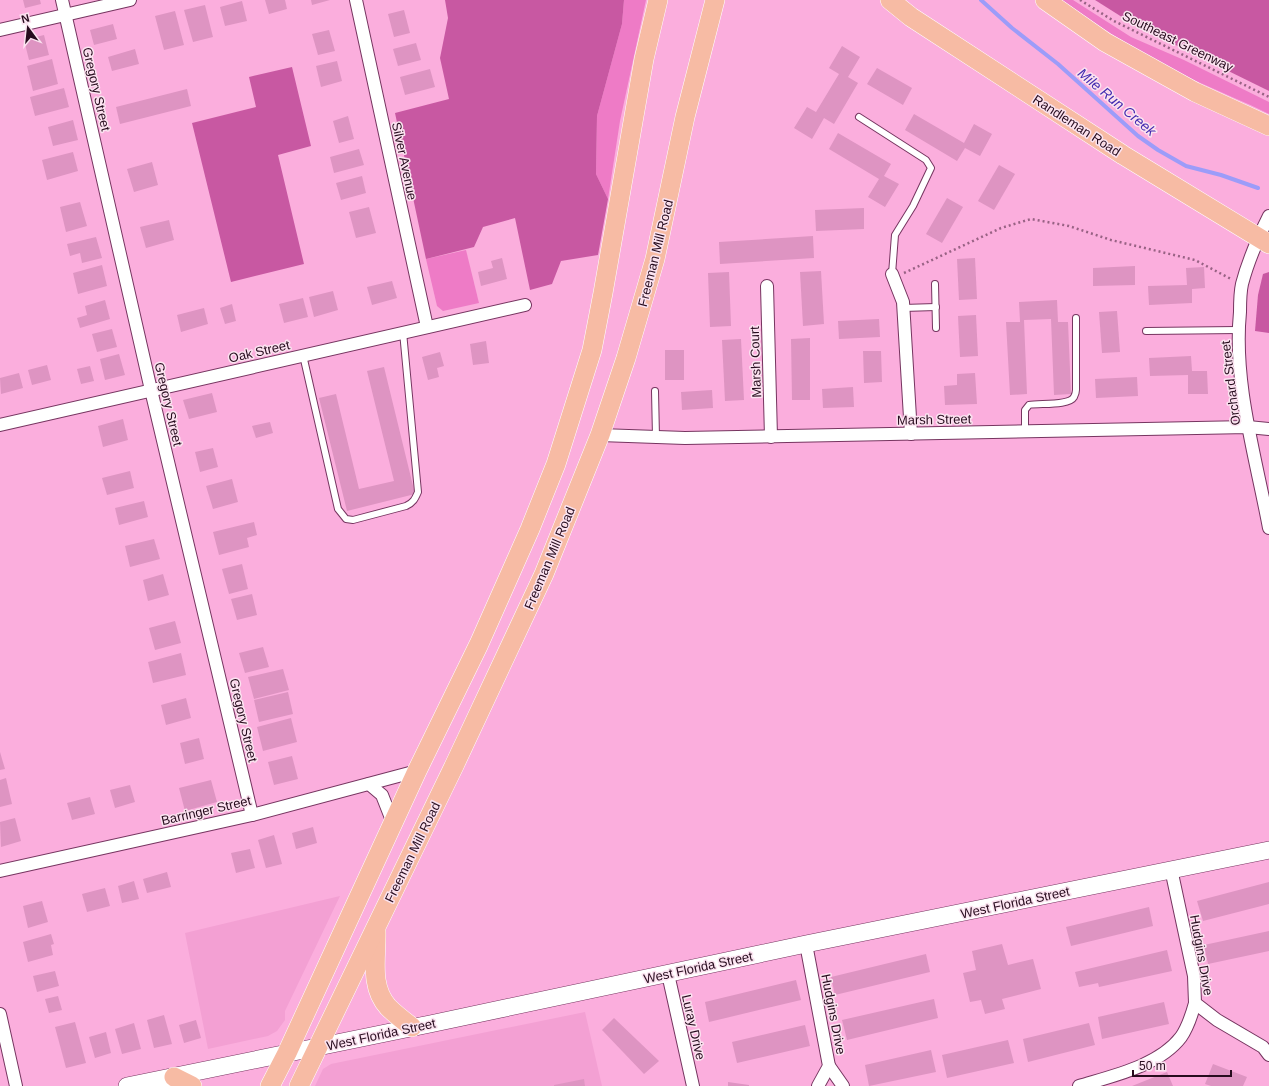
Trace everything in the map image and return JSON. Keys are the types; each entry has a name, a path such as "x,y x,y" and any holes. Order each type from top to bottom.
{"main road":[{"path":"270,1086 287,1053 417,771 479,644 530,529 556,464 592,350 644,59 658,0"},
{"name":"Freeman Mill Road","path":"299,1086 544,574 600,435 626,358 656,259 685,118 715,0"},
{"name":"Randleman Road","path":"890,0 911,17 1123,155 1264,240"},
{"path":"1045,0 1105,42 1195,92 1269,126"},
{"name":"West Florida Street","path":"127,1086 412,1028 806,944 1269,850"},
{"path":"376,926 377,947 375,971 378,990 387,1006 412,1028"},
{"path":"174,1077 192,1086"}],"street":[{"name":"Gregory Street","path":"62,0 151,390 252,814"},
{"path":"0,30 130,0"},
{"name":"Silver Avenue","path":"356,0 427,327"},
{"name":"Orchard Street","path":"1269,216 1264,240 1242,285 1238,330 1240,370 1248,427 1269,528"},
{"path":"892,276 903,305 911,434"},
{"name":"Marsh Court","path":"767,286 771,436"},
{"name":"Oak Street","path":"0,425 525,305"},
{"name":"Marsh Street","path":"600,435 685,438 1248,427 1269,428"},
{"name":"Barringer Street","path":"0,871 252,814 417,771"},
{"path":"369,784 382,795 393,823"},
{"name":"Hudgins Drive","path":"1172,870 1194,976 1195,1003 1217,1020 1263,1047 1269,1054"},
{"name":"Hudgins Drive","path":"806,944 829,1066 818,1086"},
{"name":"Luray Drive","path":"668,974 693,1086"},
{"path":"1079,1086 1133,1069 1164,1053 1181,1037 1191,1017 1195,1003"},
{"path":"0,1014 16,1086"},
{"path":"829,1066 843,1086"}],"lane":[{"path":"859,117 926,160 931,168 913,206 895,235 892,276"},
{"path":"935,284 936,328"},
{"path":"903,305 936,307"},
{"path":"1025,431 1025,410 1030,405 1064,402 1075,396 1076,318"},
{"path":"1146,332 1238,330"},
{"path":"303,355 338,509 346,519 353,520 411,504 418,492 403,332"},
{"path":"655,391 656,437"}],"path":[{"name":"Southeast Greenway","path":"1080,0 1114,22 1269,97"},
{"path":"892,276 1001,228 1031,219 1069,226 1111,240 1195,260 1242,285"}],"shaded area":[{"path":"445,0 624,0 622,24 597,116 596,174 608,199 598,255 561,261 552,284 530,290 515,218 483,227 474,247 426,259 395,113 449,99 440,58 448,18"},
{"path":"624,0 646,0 620,121 608,199 596,174 597,116 622,24"},
{"path":"1062,0 1073,0 1131,37 1184,60 1269,102 1269,114 1196,81 1161,63 1127,44"},
{"path":"1095,0 1269,0 1269,91 1133,24"},
{"path":"292,67 311,146 278,155 304,264 231,282 192,123 256,107 249,77"},
{"path":"466,250 479,303 443,311 437,306 426,259"},
{"path":"1269,272 1269,333 1255,331 1258,295 1263,274"},
{"path":"340,896 285,1011 285,1020 277,1031 268,1036 208,1049 185,933"},
{"path":"585,1012 602,1086 315,1086 323,1069 331,1064"}],"building":[{"path":"23,0 40,0 41,4 25,8"},
{"path":"265,0 285,0 287,9 269,14"},
{"path":"311,0 330,0 312,5"},
{"path":"242,1 247,21 225,26 220,7"},
{"path":"205,5 213,37 193,42 184,10"},
{"path":"404,10 410,33 394,37 388,14"},
{"path":"175,11 184,45 164,50 155,16"},
{"path":"113,24 117,39 94,45 90,30"},
{"path":"329,30 335,51 318,55 312,34"},
{"path":"44,35 49,55 29,60 24,40"},
{"path":"416,43 421,60 398,66 393,49"},
{"path":"842,46 860,57 848,77 858,83 834,124 824,118 812,139 794,128 807,107 816,112 839,74 829,68"},
{"path":"135,49 139,64 112,71 108,57"},
{"path":"52,59 58,84 33,91 27,66"},
{"path":"337,61 342,81 321,87 316,66"},
{"path":"877,68 912,88 903,105 867,84"},
{"path":"430,69 435,87 405,95 400,77"},
{"path":"64,88 69,107 35,116 30,97"},
{"path":"187,89 191,106 120,124 116,107"},
{"path":"914,114 964,143 974,124 992,134 980,156 965,148 957,161 905,130"},
{"path":"348,116 354,139 339,143 333,121"},
{"path":"73,120 78,140 53,146 48,127"},
{"path":"838,133 891,164 884,176 899,184 885,207 868,197 879,179 829,149"},
{"path":"359,149 364,165 334,173 330,157"},
{"path":"73,152 78,171 47,180 42,160"},
{"path":"152,162 158,185 134,192 127,169"},
{"path":"999,165 1015,174 994,210 978,201"},
{"path":"362,176 366,193 341,200 336,183"},
{"path":"947,198 963,207 942,243 926,234"},
{"path":"80,202 87,226 66,232 60,207"},
{"path":"369,207 376,233 356,238 349,212"},
{"path":"864,208 864,229 816,231 815,210"},
{"path":"169,220 174,240 146,248 140,227"},
{"path":"813,236 814,258 720,264 719,242"},
{"path":"96,237 102,258 82,263 80,253 70,256 67,244"},
{"path":"502,258 507,279 481,286 478,272 493,268 491,261"},
{"path":"975,258 977,299 959,300 957,259"},
{"path":"102,265 107,286 78,294 73,273"},
{"path":"1135,266 1135,285 1093,286 1093,268"},
{"path":"1204,267 1205,288 1192,289 1192,303 1149,305 1148,286 1187,285 1186,268"},
{"path":"821,271 824,324 803,326 800,272"},
{"path":"729,272 731,326 710,327 708,273"},
{"path":"392,281 397,298 372,305 367,287"},
{"path":"333,291 338,310 314,317 309,297"},
{"path":"303,298 308,317 284,323 279,304"},
{"path":"105,300 110,319 80,328 77,318 87,315 85,306"},
{"path":"1057,300 1058,322 1068,322 1071,394 1054,395 1051,319 1024,320 1027,394 1010,395 1006,322 1020,322 1019,302"},
{"path":"232,304 236,321 225,324 220,308"},
{"path":"204,308 208,324 181,332 177,315"},
{"path":"1117,311 1120,352 1102,353 1099,312"},
{"path":"976,315 978,356 960,357 958,316"},
{"path":"879,319 880,337 839,339 838,321"},
{"path":"112,329 117,347 97,352 92,334"},
{"path":"810,338 810,400 792,400 791,339"},
{"path":"741,339 744,400 725,401 722,340"},
{"path":"486,341 489,363 473,365 470,344"},
{"path":"665,350 684,350 684,380 665,380"},
{"path":"863,351 881,351 882,382 864,383"},
{"path":"440,352 444,366 437,368 439,377 428,380 422,357"},
{"path":"119,354 125,375 105,380 100,359"},
{"path":"1191,356 1192,371 1207,371 1208,394 1188,394 1188,375 1150,376 1149,358"},
{"path":"47,365 51,380 32,385 28,370"},
{"path":"90,366 94,381 81,384 77,369"},
{"path":"384,367 415,494 347,511 319,398 336,394 359,489 394,481 367,371"},
{"path":"19,373 23,388 1,394 0,378"},
{"path":"975,373 977,404 945,405 944,386 957,385 957,374"},
{"path":"1137,377 1138,396 1096,398 1095,379"},
{"path":"853,387 854,407 823,408 822,389"},
{"path":"712,390 713,408 682,410 681,392"},
{"path":"212,393 217,412 189,419 183,400"},
{"path":"123,419 128,440 103,447 98,426"},
{"path":"270,422 273,433 256,438 252,426"},
{"path":"213,448 218,467 200,472 195,452"},
{"path":"130,471 134,488 107,495 102,478"},
{"path":"232,479 238,502 213,509 206,486"},
{"path":"144,501 148,517 119,525 115,508"},
{"path":"254,522 257,535 247,538 249,547 219,555 213,532"},
{"path":"154,539 160,559 130,567 125,546"},
{"path":"242,564 248,589 229,594 222,569"},
{"path":"163,574 169,595 148,601 143,580"},
{"path":"252,594 257,615 237,620 231,599"},
{"path":"175,621 181,643 155,650 149,628"},
{"path":"263,647 269,667 245,673 239,653"},
{"path":"181,653 186,675 153,683 148,662"},
{"path":"283,669 289,690 254,699 248,677"},
{"path":"288,692 293,714 259,722 254,700"},
{"path":"186,698 191,718 166,725 161,705"},
{"path":"291,718 297,742 263,751 257,727"},
{"path":"199,738 204,759 185,764 180,743"},
{"path":"0,752 5,769 0,770"},
{"path":"292,756 298,779 274,785 268,762"},
{"path":"6,778 12,804 0,807 0,780"},
{"path":"211,780 217,802 185,811 179,788"},
{"path":"130,785 135,802 115,808 110,790"},
{"path":"90,797 95,814 72,820 67,803"},
{"path":"15,818 21,841 1,847 0,822"},
{"path":"313,827 317,843 296,849 292,833"},
{"path":"274,835 282,864 266,868 258,840"},
{"path":"250,849 255,868 236,873 231,853"},
{"path":"167,872 171,887 147,893 143,879"},
{"path":"134,881 139,899 122,903 118,886"},
{"path":"1269,882 1269,904 1203,921 1197,901"},
{"path":"105,888 110,906 87,912 82,894"},
{"path":"42,901 48,922 28,928 23,906"},
{"path":"1149,907 1153,926 1071,946 1066,927"},
{"path":"1269,931 1269,951 1208,964 1204,945"},
{"path":"51,934 54,944 51,945 53,955 28,962 23,942"},
{"path":"1002,944 1008,965 1033,959 1041,989 1002,999 1005,1009 985,1014 981,1000 970,1002 963,973 976,970 972,951"},
{"path":"1167,950 1172,971 1099,987 1098,983 1079,987 1075,972"},
{"path":"926,954 930,972 835,995 831,977"},
{"path":"55,971 59,986 37,992 33,976"},
{"path":"796,980 801,1000 709,1022 705,1002"},
{"path":"58,996 62,1010 49,1013 45,999"},
{"path":"934,999 938,1018 847,1040 842,1020"},
{"path":"1164,1002 1169,1024 1102,1039 1098,1017"},
{"path":"164,1015 172,1044 154,1048 147,1020"},
{"path":"614,1018 659,1061 644,1074 602,1030"},
{"path":"196,1020 201,1038 184,1043 179,1025"},
{"path":"75,1022 86,1063 66,1068 55,1027"},
{"path":"134,1023 141,1049 122,1054 115,1029"},
{"path":"1089,1023 1095,1045 1028,1062 1023,1039"},
{"path":"805,1025 810,1046 737,1063 732,1042"},
{"path":"106,1032 111,1053 95,1058 89,1037"},
{"path":"1008,1040 1014,1063 947,1078 942,1055"},
{"path":"931,1050 936,1072 869,1086 865,1065"},
{"path":"1213,1064 1247,1077 1243,1086 1211,1086 1205,1084"},
{"path":"1167,1072 1173,1086 1132,1086"},
{"path":"584,1079 585,1086 554,1086 554,1085"},
{"path":"728,1082 749,1085 749,1086 728,1086"}],"waterway":[{"name":"Mile Run Creek","path":"981,0 1012,28 1058,64 1138,136 1158,150 1186,166 1221,175 1258,188"}]}
